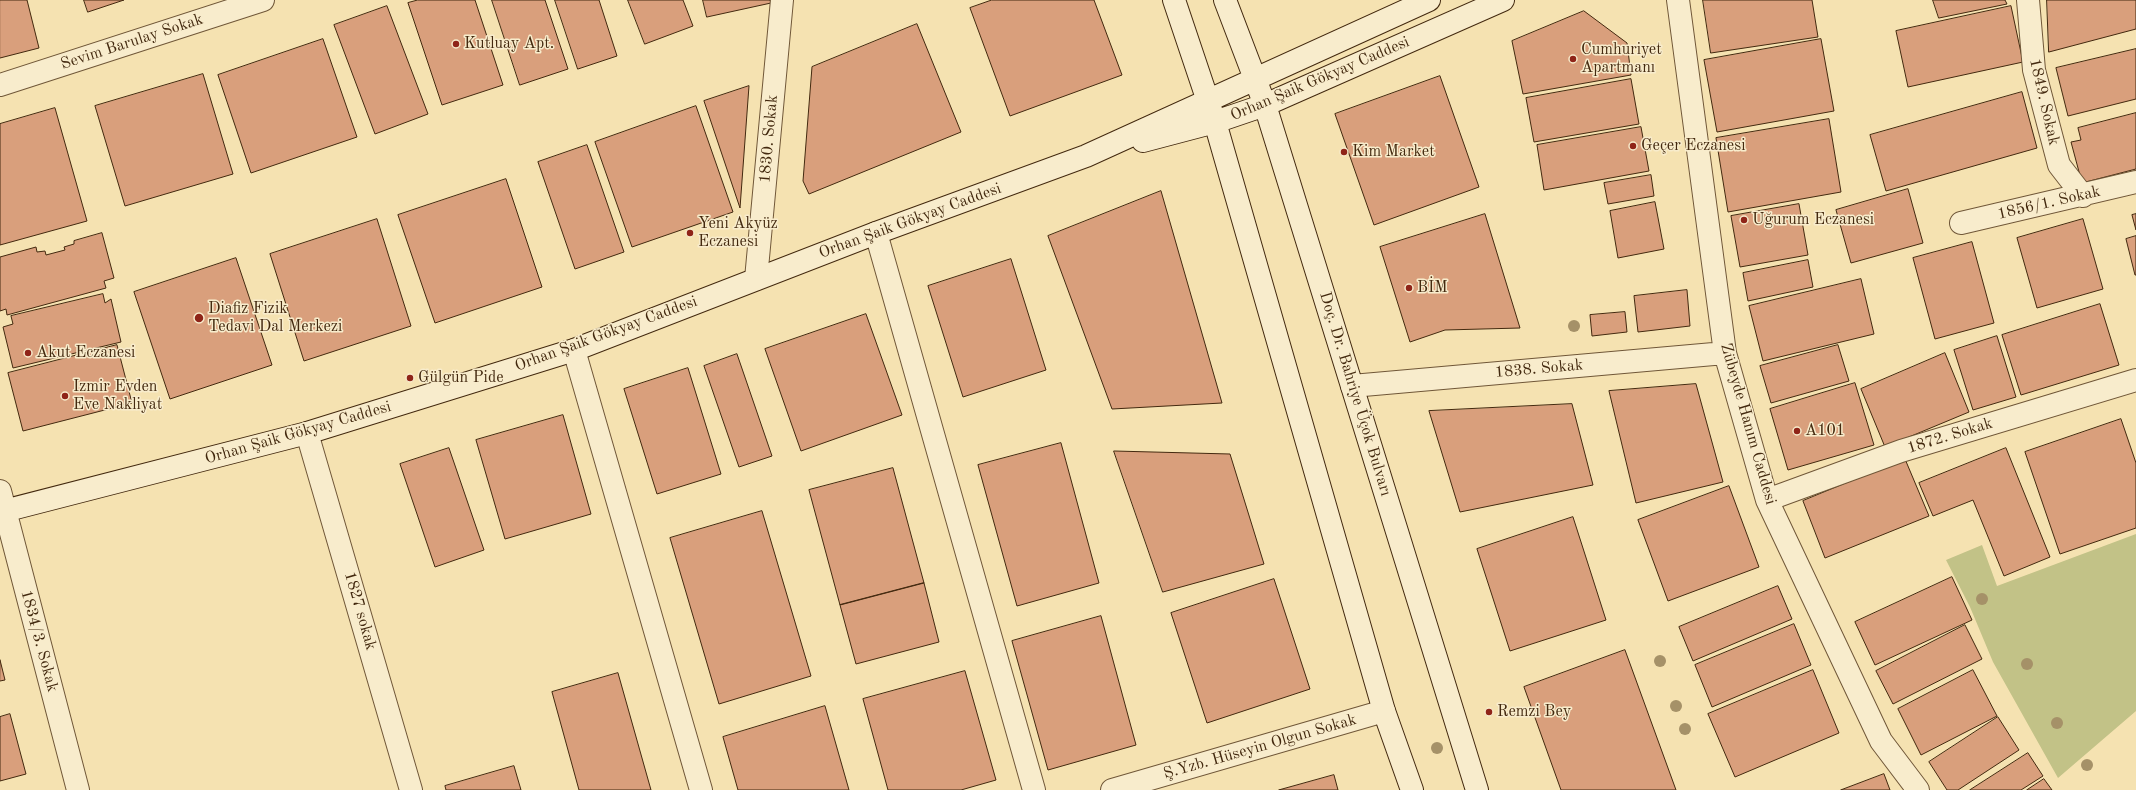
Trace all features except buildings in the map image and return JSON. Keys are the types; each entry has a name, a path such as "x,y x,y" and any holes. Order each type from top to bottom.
{"street":[{"name":"Sevim Barulay Sokak","path":"0,85 263,0"},
{"name":"1830. Sokak","path":"756,279 782,0"},
{"path":"1174,0 1215,122 1384,711 1412,790"},
{"name":"Doç. Dr. Bahriye Üçok Bulvarı","path":"1225,0 1265,105 1477,790"},
{"name":"Orhan Şaik Gökyay Caddesi","path":"2,505 308,433 574,350 876,233 1086,156 1254,78 1429,0"},
{"name":"Orhan Şaik Gökyay Caddesi","path":"1086,156 1215,122 1265,105 1503,0"},
{"name":"Zübeyde Hanım Caddesi","path":"1678,0 1725,354 1767,500 1880,741 1918,790"},
{"name":"1849. Sokak","path":"2028,0 2034,70 2059,165 2083,196"},
{"name":"1856/1. Sokak","path":"1961,223 2083,196 2136,182"},
{"path":"876,233 1034,790"},
{"path":"574,350 701,790"},
{"name":"1838. Sokak","path":"1352,386 1725,354"},
{"name":"1872. Sokak","path":"1767,500 1902,451 2136,380"},
{"name":"1827 sokak","path":"308,433 412,790"},
{"name":"1834/3. Sokak","path":"2,505 78,790"},
{"name":"Ş.Yzb. Hüseyin Olgun Sokak","path":"1112,790 1384,711"}],"green space":[{"path":"2136,534 2136,711 2058,778 1993,662 1970,607 1946,560 1982,545 1997,586"}],"place":[{"name":"Kutluay Apt.","path":"456,44"},
{"name":"Cumhuriyet Apartmanı","path":"1573,59"},
{"name":"Geçer Eczanesi","path":"1633,146"},
{"name":"Kim Market","path":"1344,152"},
{"name":"Uğurum Eczanesi","path":"1744,220"},
{"name":"Yeni Akyüz Eczanesi","path":"690,233"},
{"name":"BİM","path":"1409,288"},
{"name":"Diafiz Fizik Tedavi Dal Merkezi","path":"199,318"},
{"name":"Akut Eczanesi","path":"28,353"},
{"name":"Gülgün Pide","path":"410,378"},
{"name":"Izmir Evden Eve Nakliyat","path":"65,396"},
{"name":"A101","path":"1797,431"},
{"name":"Remzi Bey","path":"1489,712"}]}
